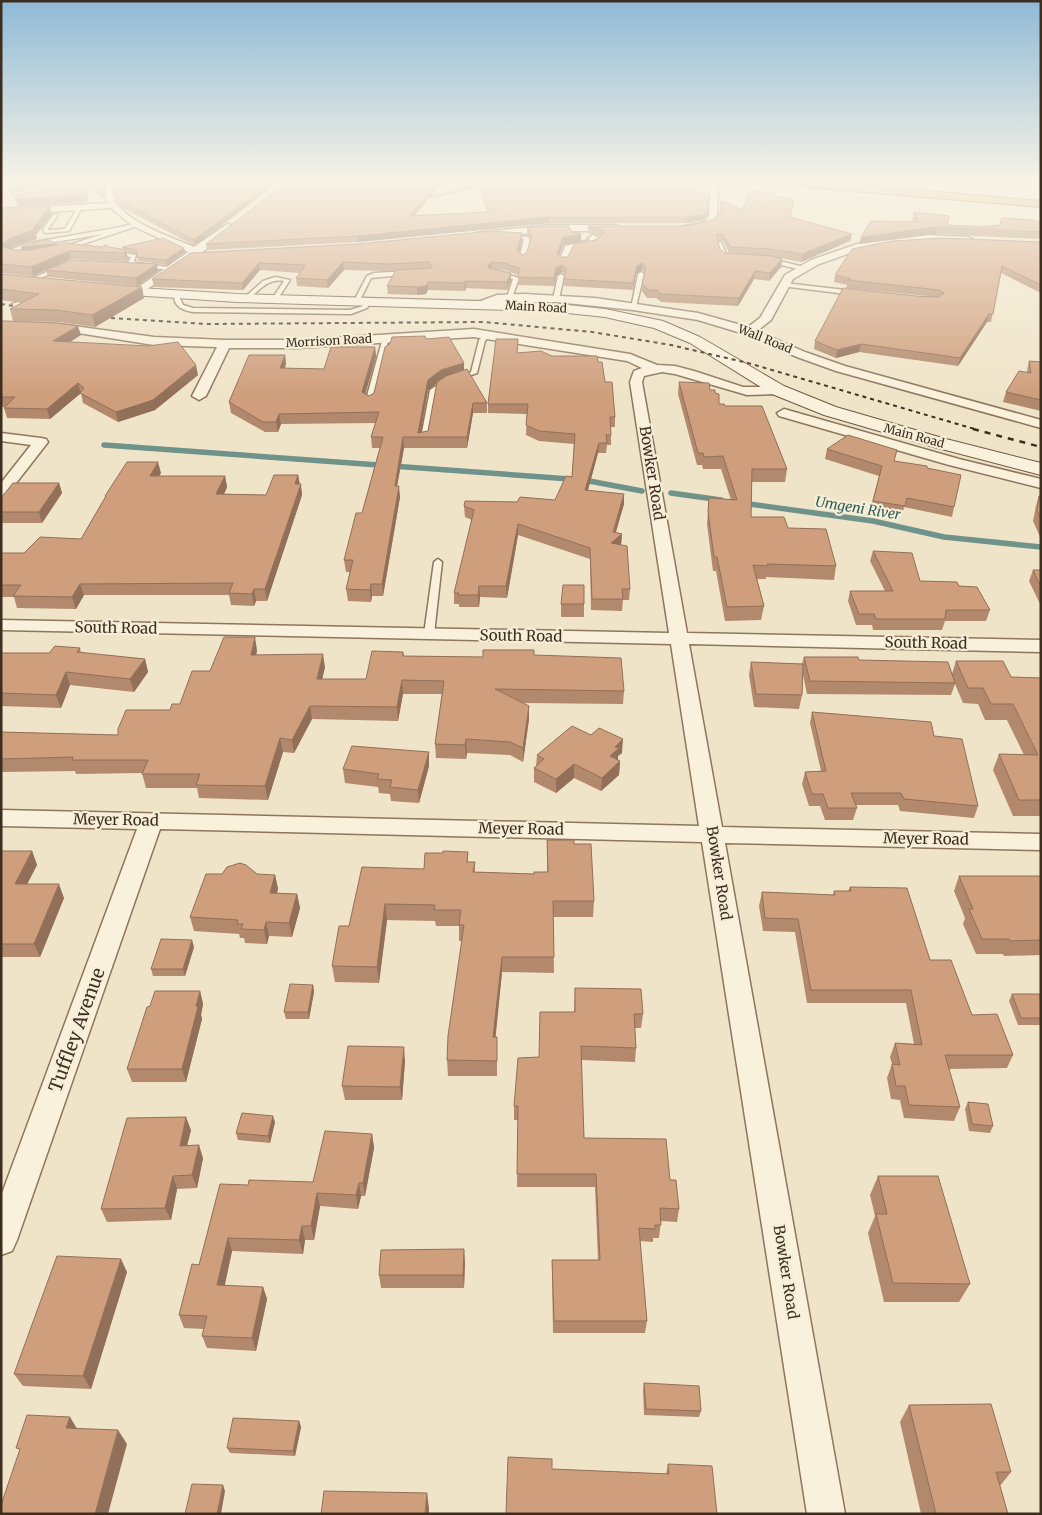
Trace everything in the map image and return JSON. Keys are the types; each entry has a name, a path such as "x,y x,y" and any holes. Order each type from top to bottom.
{"main road":[{"path":"10,280 59,285"},
{"name":"Main Road","path":"88,288 176,296 482,304 578,309 658,324 695,340 778,390 830,411 875,425 1041,469"}],"street":[{"path":"137,293 193,254 211,254"},
{"path":"564,261 566,254"},
{"path":"750,331 765,320 789,277 802,268 839,254"},
{"name":"Wall Road","path":"482,304 492,299 510,297 556,299 633,307 700,317 750,331 828,365 1041,424"},
{"name":"Morrison Road","path":"1,325 59,326 154,341 225,344 298,344 464,332 621,356 654,368"},
{"path":"200,396 225,344"},
{"path":"654,368 676,370 744,391 778,390"},
{"name":"Bowker Road","path":"654,368 638,374 636,382 826,1514"},
{"path":"784,413 954,462 1041,484"},
{"path":"1,437 41,442 1,493"},
{"name":"South Road","path":"1,625 1041,646"},
{"name":"Meyer Road","path":"1,818 1041,842"},
{"name":"Tuffley Avenue","path":"1,1240 152,820"}],"lane":[{"path":"8,254 18,256"},
{"path":"118,254 134,256 131,262 136,265"},
{"path":"522,259 523,254"},
{"path":"723,254 724,257 739,259"},
{"path":"762,260 802,268"},
{"path":"27,282 68,264"},
{"path":"127,266 173,268"},
{"path":"176,296 178,305 194,310 351,312 365,307 363,301 369,277 374,275 420,273"},
{"path":"492,273 505,274 516,278 510,297"},
{"path":"633,307 641,274"},
{"path":"556,299 561,276"},
{"path":"247,298 267,279 279,278 287,280 275,299"},
{"path":"783,287 865,294"},
{"path":"783,287 857,298"},
{"path":"423,441 434,390 444,383 474,373 482,340 487,335"},
{"path":"369,403 386,341 384,338"},
{"path":"429,634 438,562"}],"building":[{"path":"1,254 63,254 31,267 1,264"},
{"path":"137,254 175,254 166,260 137,257"},
{"path":"190,254 557,254 560,257 568,257 570,254 736,254 771,256 782,259 770,273 755,271 739,298 661,294 657,290 648,290 642,283 646,267 643,263 637,266 633,283 564,279 566,268 562,265 556,268 554,278 518,277 519,268 505,263 492,262 488,265 489,268 511,273 507,282 428,282 426,286 417,287 387,286 396,270 431,268 432,265 429,262 386,264 343,262 327,280 296,278 306,265 259,263 242,283 152,279"},
{"path":"849,254 1041,254 1041,285 1002,266 993,314 989,314 960,358 861,344 837,350 815,341 843,288 916,296 939,297 944,293 939,290 847,280 851,279 835,275"},
{"path":"72,260 157,264 136,278 46,270"},
{"path":"1,274 142,287 92,315 56,310 10,309 39,294 1,289"},
{"path":"1,321 56,323 78,326 53,341 148,346 178,342 196,365 153,400 116,412 80,393 84,388 78,383 47,409 4,408 15,397 1,397"},
{"path":"425,336 426,339 449,337 464,363 441,370 428,380 418,433 428,431 437,382 446,376 467,369 487,403 473,403 467,437 403,437 395,486 399,486 382,584 371,584 370,590 346,589 353,560 344,560 356,513 362,513 383,437 371,437 379,412 279,414 276,422 263,422 229,402 249,355 285,355 280,368 324,369 331,347 375,347 362,392 369,396 374,393 385,347 390,344 392,337"},
{"path":"496,339 518,339 517,353 541,351 552,356 597,356 598,362 602,362 605,382 612,382 615,417 610,417 611,435 606,435 607,443 599,443 585,490 624,494 613,532 622,534 611,543 627,546 630,589 622,589 623,599 592,599 590,548 518,524 506,586 479,586 478,595 458,595 459,593 454,593 474,510 464,506 465,501 517,502 520,497 555,500 566,476 572,477 575,434 539,431 526,425 528,404 488,404"},
{"path":"1029,361 1041,362 1041,400 1006,392 1019,371 1031,373"},
{"path":"679,382 709,383 710,390 715,390 715,393 719,394 719,404 724,404 725,406 762,406 787,469 752,469 751,517 784,517 788,528 826,529 836,566 753,565 764,606 727,607 717,557 714,557 708,511 709,498 737,500 723,456 704,457 703,453 698,453"},
{"path":"848,435 897,450 894,461 927,466 927,468 961,475 954,507 907,498 905,506 873,501 882,466 827,449"},
{"path":"127,462 158,462 150,476 225,476 216,494 266,495 274,475 298,475 295,484 301,484 265,589 254,589 252,594 229,593 233,583 80,584 72,597 13,596 21,585 1,585 1,553 24,553 40,537 81,539"},
{"path":"13,483 59,483 39,512 1,512 1,498"},
{"path":"1039,496 1041,496 1041,520 1037,510"},
{"path":"873,551 912,553 920,581 957,582 959,586 977,587 990,610 946,610 945,619 876,619 874,614 859,614 850,591 893,591"},
{"path":"1033,570 1041,570 1041,587"},
{"path":"563,585 584,585 584,604 561,604"},
{"path":"224,637 255,637 251,655 323,654 317,679 366,679 372,651 403,652 403,656 483,657 483,650 534,650 534,655 621,658 624,691 495,689 529,706 523,748 510,742 466,739 465,745 435,744 444,681 402,680 397,707 310,706 292,740 280,738 265,786 196,785 200,774 142,774 148,760 72,760 73,757 1,759 1,732 118,735 118,729 126,710 170,710 172,704 180,704 192,671 210,671"},
{"path":"55,646 80,648 77,652 145,659 130,679 66,672 56,695 1,693 1,653 49,653"},
{"path":"804,657 858,657 859,660 948,662 955,683 810,681"},
{"path":"956,661 1003,661 1011,677 1041,678 1041,800 1019,800 999,754 1038,755 1013,704 991,704 983,688 968,688"},
{"path":"751,662 803,664 802,695 756,694"},
{"path":"812,712 931,722 934,736 962,739 978,806 904,799 901,793 851,793 857,808 828,808 823,794 812,794 805,772 826,771"},
{"path":"572,726 591,735 599,728 623,739 615,747 619,748 610,756 620,761 602,778 574,764 556,779 534,768 544,759 537,755"},
{"path":"352,746 429,752 418,790 390,787 392,780 377,779 379,774 343,769"},
{"path":"547,840 574,840 574,844 591,844 594,901 553,901 554,957 502,957 493,1037 497,1037 497,1061 447,1060 448,1036 464,925 459,925 461,910 434,910 435,905 385,904 377,967 332,966 339,926 349,926 362,867 424,869 425,853 443,853 443,851 468,852 467,862 475,862 473,872 534,874 534,872 548,872"},
{"path":"1,851 32,851 15,884 59,884 34,944 1,944"},
{"path":"240,863 246,865 257,874 275,875 270,893 297,894 289,923 266,922 264,930 241,929 243,924 237,924 238,920 190,917 206,874 222,874 227,867"},
{"path":"959,876 1041,876 1041,940 1010,941 1009,939 982,939 969,909 973,909"},
{"path":"850,887 907,888 930,960 951,960 972,1015 997,1014 1013,1055 945,1055 960,1107 909,1105 905,1086 896,1086 892,1064 900,1065 895,1043 922,1045 911,990 811,990 798,919 765,918 762,892 835,895 834,891 851,891"},
{"path":"161,939 192,940 183,969 151,969"},
{"path":"290,984 313,985 308,1012 284,1012"},
{"path":"575,988 641,989 643,1014 634,1014 636,1048 581,1046 584,1138 666,1139 670,1180 676,1180 679,1209 660,1208 661,1225 655,1225 655,1229 639,1228 647,1321 554,1321 552,1260 600,1260 596,1174 517,1174 518,1106 514,1106 518,1058 539,1057 540,1012 575,1012"},
{"path":"155,991 200,991 196,1006 198,1007 182,1069 127,1069 147,1007 150,1006"},
{"path":"1012,994 1040,994 1041,1018 1021,1018"},
{"path":"348,1046 404,1047 400,1087 342,1086"},
{"path":"968,1102 988,1104 993,1126 972,1124"},
{"path":"242,1113 273,1116 268,1136 236,1133"},
{"path":"186,1117 180,1146 199,1145 192,1175 173,1176 165,1208 101,1209 127,1118"},
{"path":"325,1131 372,1134 363,1183 359,1183 356,1195 317,1193 311,1226 302,1226 299,1240 228,1238 217,1285 263,1287 252,1338 202,1336 207,1316 179,1315 192,1264 199,1265 220,1184 248,1185 249,1180 313,1182"},
{"path":"878,1176 938,1176 970,1284 893,1283 876,1214 887,1214"},
{"path":"464,1249 463,1275 379,1275 381,1250"},
{"path":"57,1256 121,1259 83,1376 14,1374"},
{"path":"644,1383 699,1386 701,1411 646,1409"},
{"path":"991,1404 1011,1472 996,1472 1008,1514 936,1514 909,1405"},
{"path":"27,1415 70,1417 66,1428 118,1430 95,1514 1,1514 1,1505 20,1449 16,1448"},
{"path":"233,1418 299,1421 293,1451 227,1448"},
{"path":"508,1457 552,1459 552,1469 669,1474 668,1464 712,1466 717,1514 506,1514"},
{"path":"192,1484 223,1485 217,1514 185,1514"},
{"path":"324,1491 427,1493 425,1514 321,1514"}],"waterway":[{"path":"104,445 584,480 642,491"},
{"name":"Umgeni River","path":"671,493 721,500"},
{"name":"Umgeni River","path":"742,503 873,521 944,537 1041,547"}],"railway":[{"path":"1,304 28,308"},
{"path":"95,317 206,324 484,322 592,332 671,345 748,363 978,430"},
{"path":"973,429 1041,447"}]}
